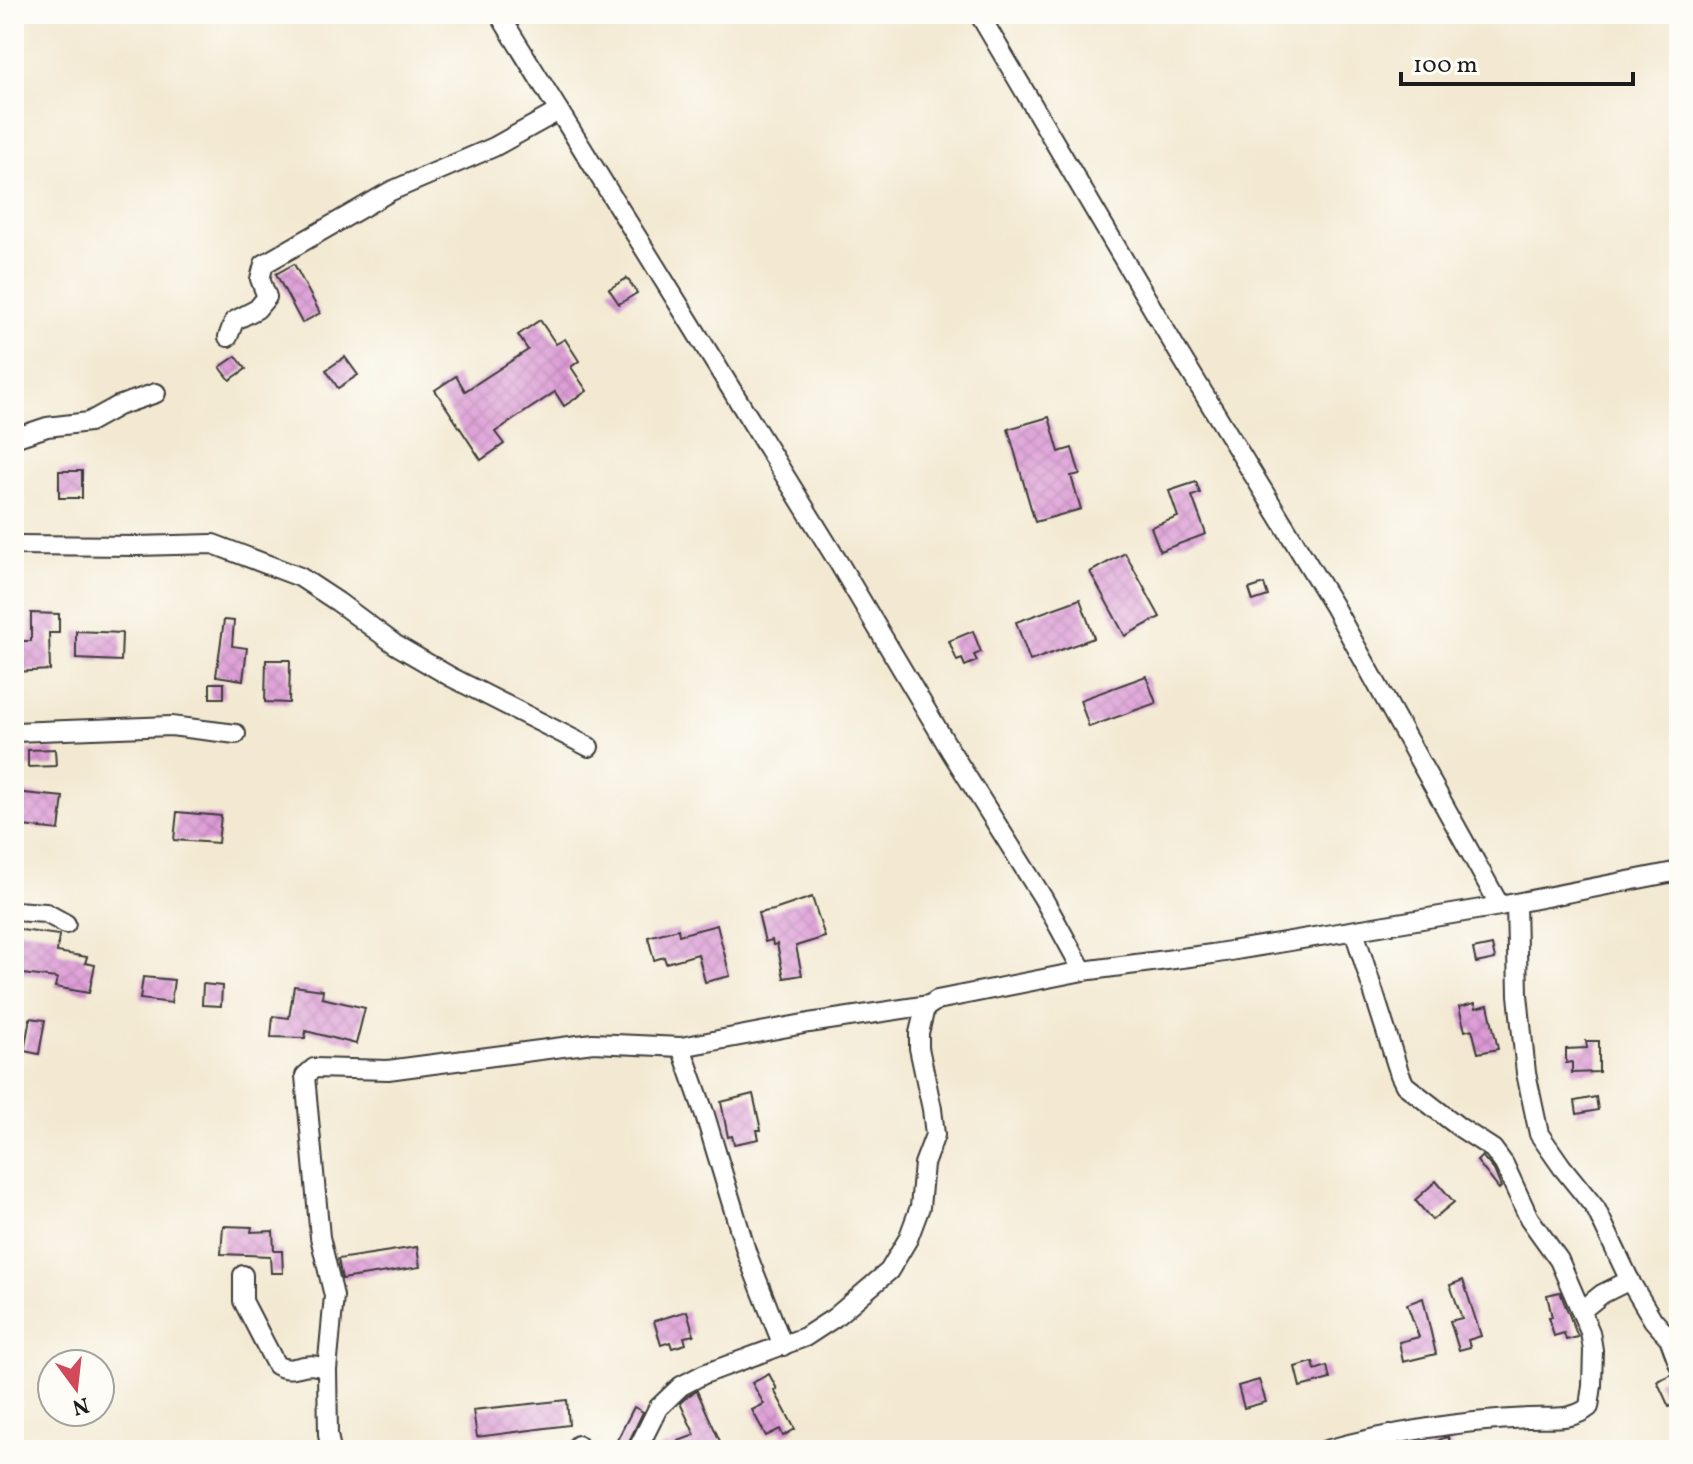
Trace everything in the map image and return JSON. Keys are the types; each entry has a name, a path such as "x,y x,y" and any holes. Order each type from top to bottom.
{"street":[{"path":"499,14 840,565 1043,898 1083,971"},
{"path":"979,14 1508,904 1526,1073 1539,1134 1596,1209 1630,1280 1653,1320 1669,1338 1679,1365"},
{"path":"228,337 234,321 257,309 267,297 260,279 264,264 391,191 494,147 559,111"},
{"path":"14,438 47,427 89,422 118,406 156,393"},
{"path":"14,545 213,544 300,577 396,645 451,677 589,747"},
{"path":"14,732 171,726 236,734"},
{"path":"637,1450 658,1408 681,1386 704,1374 805,1337 834,1318 889,1271 908,1239 920,1207 924,1164 935,1135 919,1033 925,1008 937,1000 1083,971 1354,931 1679,871"},
{"path":"14,911 46,913 66,924"},
{"path":"1326,1450 1430,1427 1492,1420 1572,1417 1589,1407 1593,1350 1590,1332 1559,1260 1529,1218 1504,1164 1493,1149 1405,1085 1354,931"},
{"path":"331,1450 327,1370 334,1296 320,1237 305,1076 314,1068 388,1070 593,1043 681,1047 929,1005"},
{"path":"681,1047 747,1254 783,1346"},
{"path":"243,1275 243,1301 276,1365 289,1369 314,1364 327,1370"},
{"path":"1581,1311 1602,1294 1630,1280"}],"building":[{"path":"294,264 320,313 302,323 276,274"},
{"path":"627,278 637,293 619,304 609,289"},
{"path":"540,320 556,344 565,339 579,361 571,367 587,391 564,406 555,392 495,432 504,444 481,460 435,390 456,376 465,391 528,350 518,335"},
{"path":"236,356 246,369 230,380 220,367"},
{"path":"345,357 358,375 338,388 326,370"},
{"path":"1049,417 1059,452 1072,448 1080,474 1071,476 1081,509 1035,522 1008,429"},
{"path":"59,471 82,471 82,498 59,498"},
{"path":"1196,482 1200,493 1192,496 1206,534 1160,551 1151,527 1178,517 1169,491"},
{"path":"1125,553 1160,617 1125,636 1090,572"},
{"path":"1264,584 1268,596 1253,601 1249,589"},
{"path":"1080,599 1094,638 1030,661 1016,622"},
{"path":"31,613 59,614 59,633 49,633 50,670 14,672 14,641 31,641"},
{"path":"224,620 234,621 232,646 247,648 243,680 216,676"},
{"path":"76,631 122,633 121,661 76,659"},
{"path":"973,631 981,652 974,655 977,661 965,666 962,659 957,661 949,641"},
{"path":"266,660 290,660 289,703 265,702"},
{"path":"1146,676 1156,703 1089,727 1080,700"},
{"path":"210,683 224,683 224,698 210,698"},
{"path":"55,749 56,766 28,767 28,750"},
{"path":"14,792 63,797 59,830 14,825"},
{"path":"177,812 221,816 218,843 174,840"},
{"path":"812,897 825,937 796,946 802,975 784,978 777,944 773,945 772,940 765,942 758,913"},
{"path":"717,925 730,976 705,982 698,954 666,963 664,957 654,960 648,937 678,929 679,935"},
{"path":"14,929 59,935 57,952 87,957 85,963 95,965 89,993 55,987 57,978 14,973"},
{"path":"1492,945 1495,959 1476,963 1473,949"},
{"path":"143,977 174,980 171,1003 140,999"},
{"path":"203,984 222,986 221,1006 202,1005"},
{"path":"294,986 323,990 322,998 365,1008 356,1044 306,1031 305,1038 271,1037 273,1016 289,1018"},
{"path":"1475,1003 1476,1008 1488,1005 1498,1049 1478,1053 1472,1029 1465,1031 1459,1007"},
{"path":"30,1018 45,1020 39,1054 24,1051"},
{"path":"1586,1041 1599,1041 1599,1072 1572,1073 1572,1062 1566,1063 1566,1049 1587,1048"},
{"path":"753,1094 761,1130 757,1130 759,1139 734,1144 732,1136 728,1137 721,1102"},
{"path":"1596,1097 1598,1110 1577,1114 1575,1101"},
{"path":"1482,1156 1494,1170 1501,1187 1499,1189 1477,1161"},
{"path":"1436,1181 1454,1202 1432,1220 1415,1200"},
{"path":"223,1226 252,1227 251,1232 273,1231 274,1251 282,1251 283,1273 271,1273 270,1256 221,1254"},
{"path":"417,1247 420,1267 342,1279 338,1259"},
{"path":"1463,1280 1481,1336 1468,1340 1470,1347 1459,1350 1450,1321 1462,1318 1450,1285"},
{"path":"1560,1292 1578,1337 1566,1340 1564,1333 1554,1336 1547,1295"},
{"path":"1423,1298 1436,1354 1403,1362 1399,1342 1419,1337 1407,1304"},
{"path":"687,1311 694,1335 684,1337 686,1344 672,1348 670,1342 661,1345 654,1321"},
{"path":"1313,1362 1315,1370 1327,1366 1330,1379 1300,1387 1295,1367"},
{"path":"769,1374 795,1429 783,1436 780,1429 766,1436 752,1410 764,1404 752,1383"},
{"path":"1672,1374 1679,1379 1679,1402 1669,1407 1657,1381"},
{"path":"1259,1380 1266,1402 1244,1408 1238,1386"},
{"path":"697,1391 724,1450 659,1450 695,1435 680,1403"},
{"path":"567,1400 569,1425 477,1437 473,1410"},
{"path":"634,1407 643,1412 625,1450 612,1450"},
{"path":"1448,1437 1454,1450 1416,1450 1444,1438"}]}
